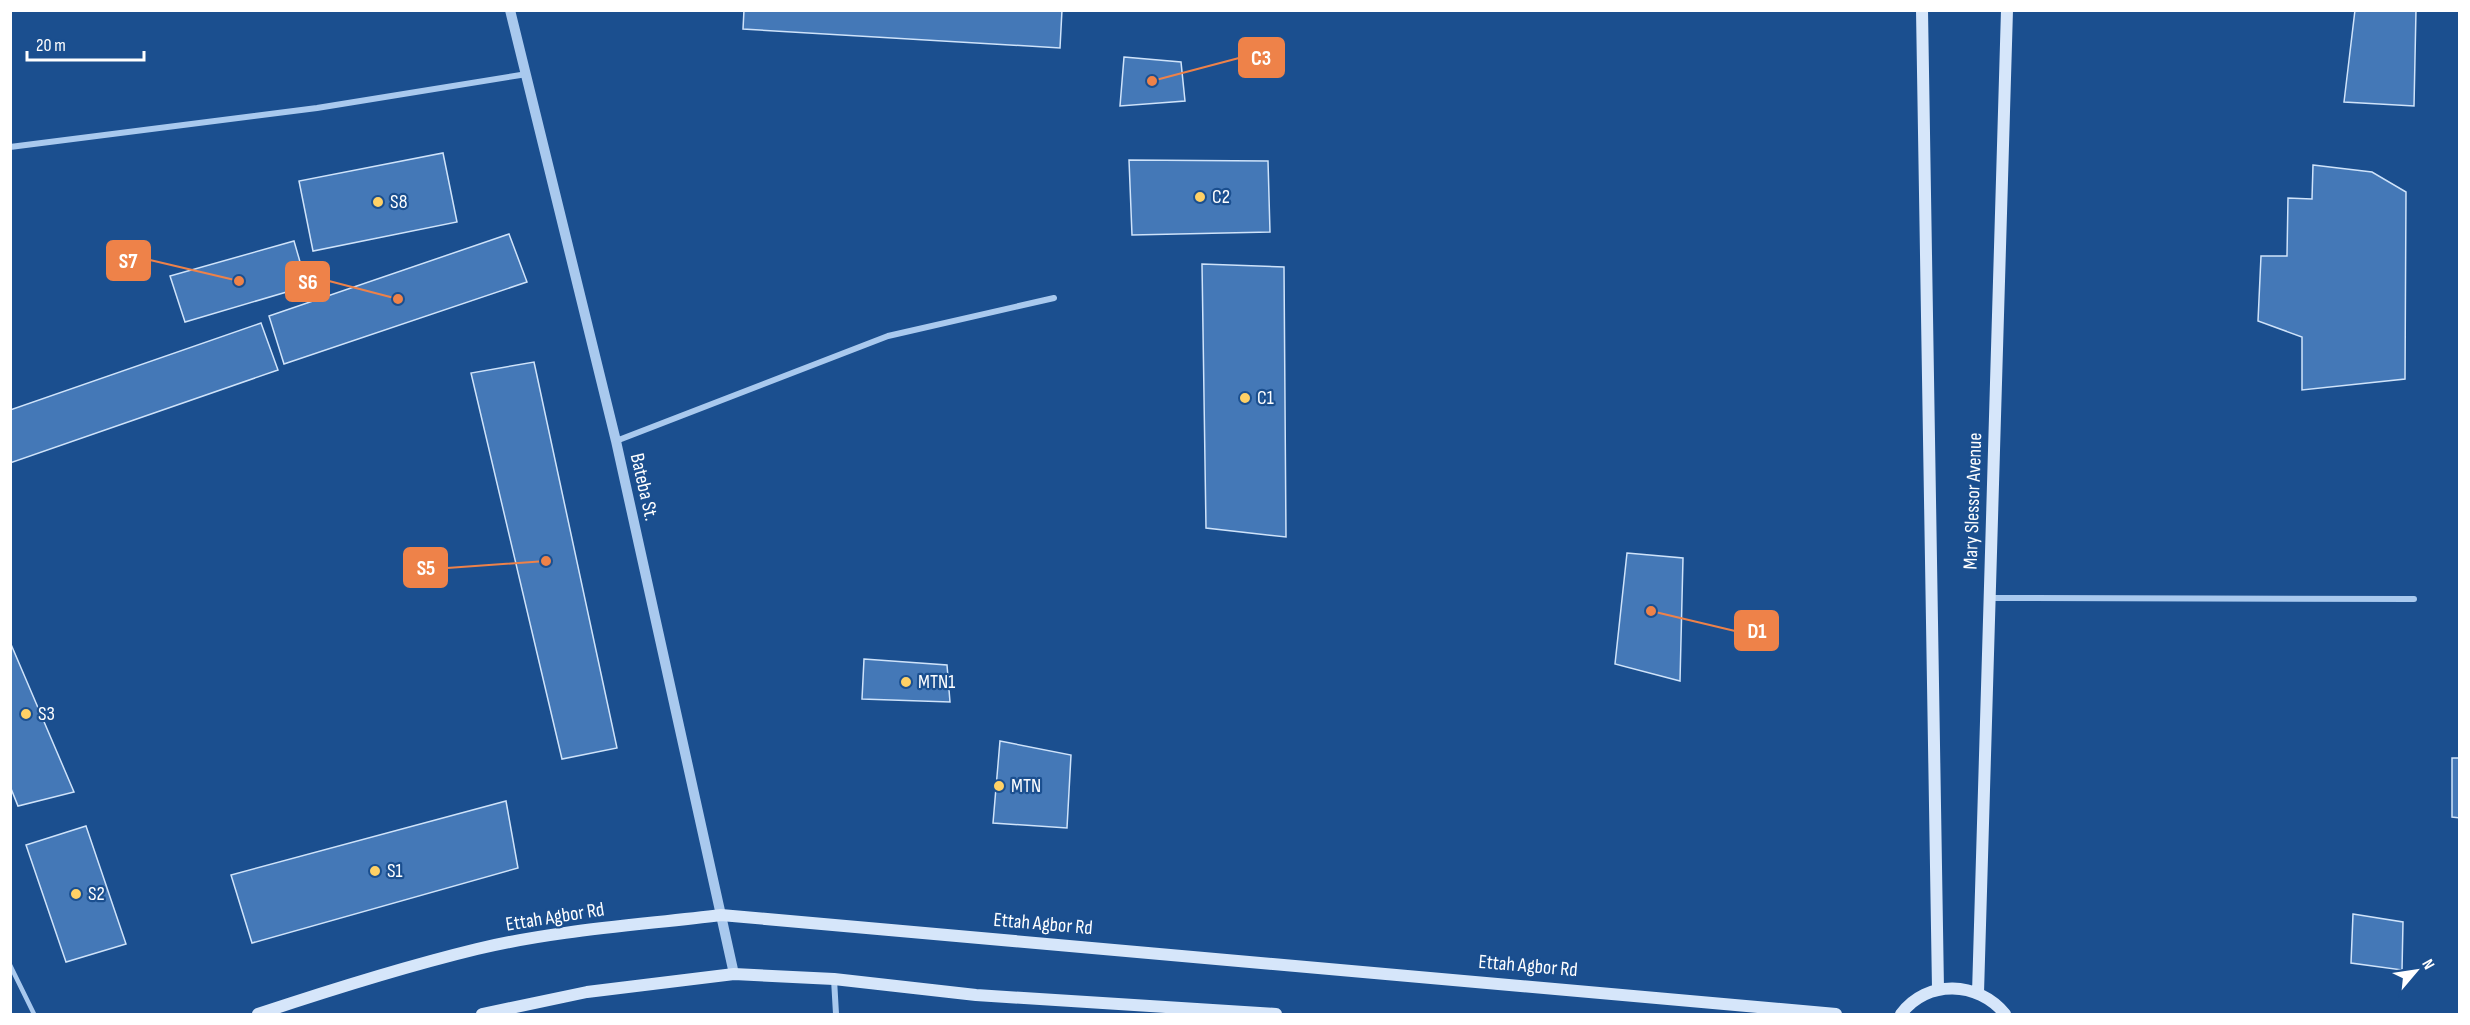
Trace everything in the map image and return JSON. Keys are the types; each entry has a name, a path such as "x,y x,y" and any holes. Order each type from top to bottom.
{"main road":[{"name":"Mary Slessor Avenue","path":"1922,10 1938,989"},
{"name":"Mary Slessor Avenue","path":"1978,993 2007,10"},
{"name":"Ettah Agbor Rd","path":"258,1014 326,991 478,949 586,931 722,915 1836,1014"},
{"path":"483,1014 587,992 734,974 834,979 976,995 1276,1014"},
{"path":"1901,1014 1922,996 1938,989 1959,988 1978,993 1992,1001 2005,1014"}],"street":[{"name":"Bateba St.","path":"510,10 616,441 734,974"},
{"path":"10,147 317,108 527,74"},
{"path":"616,441 888,336 1054,298"},
{"path":"1990,598 2414,599"},
{"path":"834,979 836,1014"}],"lane":[{"path":"10,965 34,1014"}],"building":[{"path":"744,10 1062,10 1060,48 743,29"},
{"path":"2355,10 2416,10 2414,106 2344,102"},
{"path":"1124,57 1181,62 1185,101 1120,106"},
{"name":"S8","path":"443,153 457,222 313,251 299,181"},
{"name":"C2","path":"1129,160 1268,161 1270,232 1132,235"},
{"path":"2313,165 2372,172 2406,192 2405,379 2302,390 2302,337 2258,321 2261,256 2287,256 2288,198 2312,199"},
{"path":"509,234 527,282 284,364 269,316"},
{"path":"294,241 307,286 185,322 170,276"},
{"name":"C1","path":"1202,264 1284,267 1286,537 1206,528"},
{"path":"261,323 278,370 10,463 10,410"},
{"path":"534,362 617,748 562,759 471,373"},
{"path":"1627,553 1683,558 1680,681 1615,664"},
{"name":"S3","path":"10,642 74,792 18,806 10,786"},
{"name":"MTN1","path":"864,659 947,665 950,702 862,699"},
{"path":"1000,741 1071,755 1067,828 993,823"},
{"path":"2452,758 2460,758 2460,818 2452,817"},
{"name":"S1","path":"506,801 518,868 252,943 231,875"},
{"name":"S2","path":"86,826 126,944 66,962 26,845"},
{"path":"2353,914 2403,922 2402,970 2351,963"}],"place":[{"name":"C3","path":"1152,81"},
{"name":"C2","path":"1200,197"},
{"name":"S8","path":"378,202"},
{"name":"S7","path":"239,281"},
{"name":"S6","path":"398,299"},
{"name":"C1","path":"1245,398"},
{"name":"S5","path":"546,561"},
{"name":"D1","path":"1651,611"},
{"name":"MTN1","path":"906,682"},
{"name":"S3","path":"26,714"},
{"name":"MTN","path":"999,786"},
{"name":"S1","path":"375,871"},
{"name":"S2","path":"76,894"}]}
